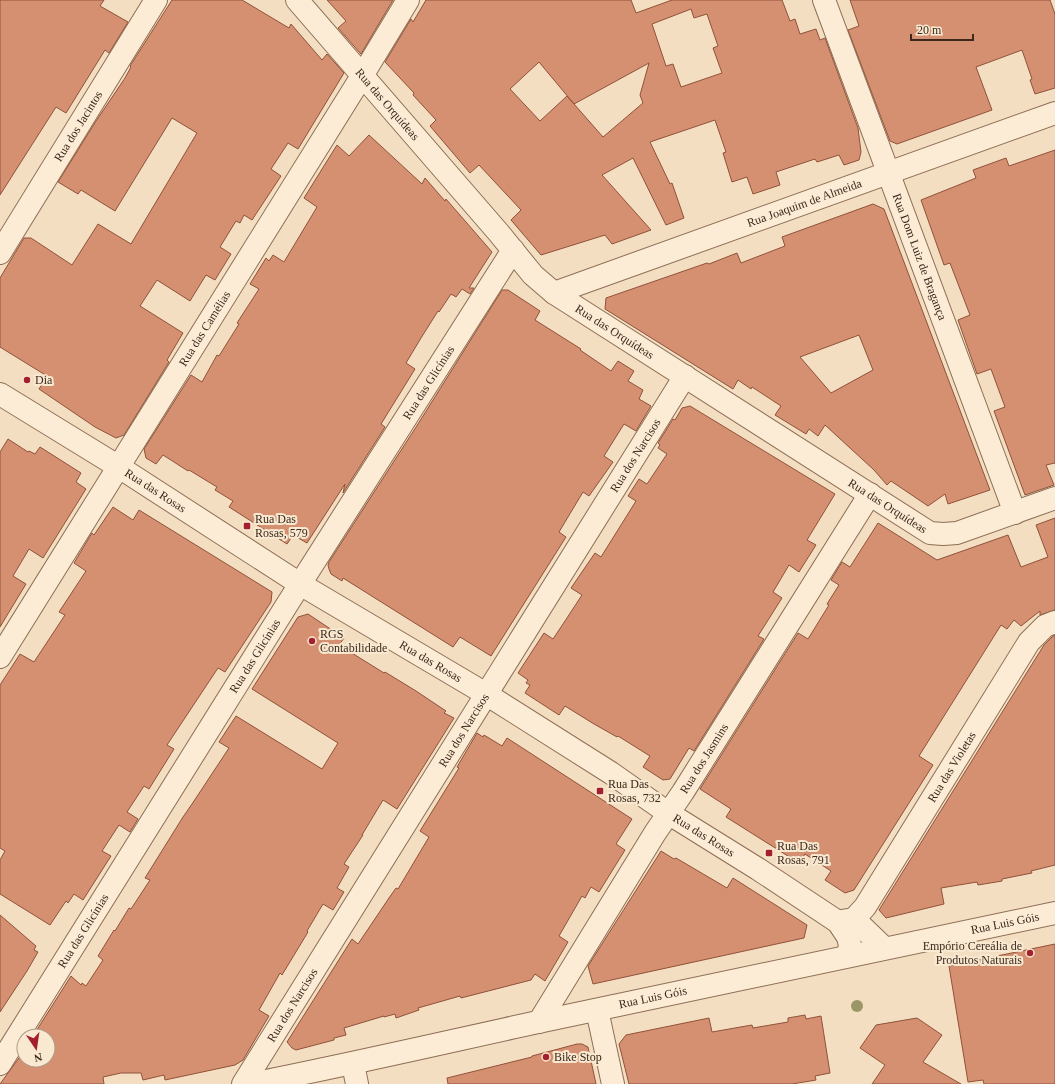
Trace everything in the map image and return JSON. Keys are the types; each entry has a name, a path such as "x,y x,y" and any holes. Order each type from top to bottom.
{"street":[{"name":"Rua dos Jacintos","path":"0,253 156,0"},
{"name":"Rua das Orquídeas","path":"297,0 534,275 554,293 930,533 957,533 1055,498"},
{"name":"Rua das Camélias","path":"0,657 408,0"},
{"name":"Rua Dom Luiz de Bragança","path":"824,0 887,174 1015,513"},
{"name":"Rua Joaquim de Almeida","path":"554,293 1055,113"},
{"name":"Rua das Glicínias","path":"0,1064 300,584 513,250"},
{"name":"Rua dos Narcisos","path":"243,1084 685,376"},
{"name":"Rua das Rosas","path":"0,394 119,467 300,584 486,694 611,773 668,813 758,869 846,920 884,948"},
{"name":"Rua dos Jasmins","path":"539,1022 655,832 870,494"},
{"name":"Rua das Violetas","path":"846,920 865,907 1029,642 1045,626 1055,622"},
{"name":"Rua Luis Góis","path":"251,1084 355,1074 539,1022 1055,913"},
{"name":"Rua das Rosas","path":"846,920 850,945 848,956"},
{"path":"597,1010 613,1084"}],"building":[{"path":"0,0 104,0 100,6 128,22 109,53 105,50 66,113 56,107 0,195"},
{"path":"172,0 242,0 289,28 291,24 322,60 327,54 344,73 298,149 288,143 271,169 281,176 252,220 244,215 240,223 236,221 220,247 231,254 215,280 206,275 190,301 157,280 140,306 183,333 167,360 169,362 124,435 116,438 95,427 39,389 47,376 0,347 0,278 24,238 31,238 72,265 98,224 131,244 197,133 172,118 115,211 81,190 78,194 58,182 125,78 131,67 130,66"},
{"path":"327,0 393,0 361,54 338,28 346,21"},
{"path":"426,0 631,0 636,13 672,0 782,0 790,21 795,19 800,34 816,29 820,40 825,38 858,128 861,152 859,160 844,165 839,155 817,162 815,159 776,172 780,185 753,194 747,177 732,182 723,153 726,152 715,120 650,142 670,184 672,183 684,218 666,225 633,158 602,175 651,230 612,244 605,235 541,255 511,220 521,210 479,165 470,173 430,126 436,120 413,95 414,93 385,62 411,19 413,22","holes":["691,9 694,18 707,14 718,46 713,48 722,73 681,87 673,64 666,66 652,24","539,62 574,103 567,96 540,121 510,89","649,63 640,95 643,103 603,137 574,104"]},
{"path":"850,0 1050,0 1055,14 1055,88 1035,94 1030,80 1032,79 1022,50 976,67 992,110 897,144 890,141 848,30 859,26"},
{"path":"369,135 422,184 425,178 445,201 446,199 492,252 469,288 474,288 470,294 462,289 456,297 451,294 421,338 406,363 415,369 381,424 385,427 343,493 345,484 307,543 293,535 287,544 229,507 233,501 215,490 217,487 163,455 156,464 146,458 144,449 191,375 202,382 217,355 219,356 239,324 237,323 259,289 250,284 266,258 269,261 273,255 284,262 317,207 304,198 337,145 349,156"},
{"path":"1055,150 1055,463 1046,465 1054,485 1025,495 994,411 1005,407 991,369 977,374 958,320 970,315 950,263 944,265 921,200 976,178 973,170 1006,158 1009,166"},
{"path":"873,204 884,209 990,490 948,504 945,494 928,506 891,481 887,485 874,470 825,425 818,436 809,429 806,434 775,415 781,406 752,387 751,389 738,380 733,389 605,309 606,298 707,263 709,264 737,253 741,263 785,246 782,237","holes":["859,335 873,370 831,393 800,357"]},
{"path":"502,290 508,290 540,311 535,320 581,349 580,350 611,371 618,361 634,371 628,381 643,390 639,399 651,406 636,431 624,424 604,456 613,462 589,496 583,492 559,532 566,537 491,656 460,637 453,647 343,578 342,581 331,574 328,565"},
{"path":"690,406 835,494 807,540 816,545 799,572 789,565 773,592 782,598 758,636 764,639 694,751 689,748 670,779 663,780 643,767 650,756 565,706 559,715 525,693 530,685 526,683 528,680 518,673 544,633 553,639 582,595 571,588 595,553 601,557 636,501 628,496 639,479 647,484 667,454 658,448 660,445 658,443 673,419 675,420 682,408"},
{"path":"8,439 28,452 29,451 35,454 40,447 81,473 76,482 86,489 43,558 29,549 13,576 26,584 0,627 0,452"},
{"path":"113,507 133,520 139,510 272,592 271,602 225,672 218,668 167,745 174,749 149,789 144,786 127,812 138,819 130,832 119,825 102,851 111,856 83,900 74,894 68,903 66,901 50,925 0,894 0,860 5,851 0,848 0,685 20,654 34,662 65,615 59,612 86,571 74,563 92,533 94,535"},
{"path":"1055,518 1055,610 1040,615 1040,611 1021,626 1014,620 1007,629 1001,625 919,756 933,765 854,890 845,893 825,880 831,871 805,854 799,863 726,817 731,809 700,789 798,633 808,639 829,605 827,604 839,585 831,580 842,562 850,567 878,523 937,560 1008,535 1021,567 1048,557 1036,525"},
{"path":"308,614 344,638 339,645 416,691 446,711 444,713 454,718 397,809 383,800 344,864 349,867 337,888 344,892 333,910 323,904 307,931 308,932 282,975 280,973 259,1010 269,1016 243,1060 235,1065 165,1080 164,1075 143,1080 141,1073 121,1073 103,1077 104,1084 0,1084 16,1062 16,1068 56,1068 56,1028 38,1028 71,976 81,985 82,983 86,986 103,960 98,956 129,908 131,909 150,880 145,878 229,748 219,742 236,716 322,769 338,743 252,689 298,617"},
{"path":"1055,635 1055,865 1031,871 1032,873 1002,879 1002,881 978,885 977,882 941,888 944,904 886,918 879,910 1044,645"},
{"path":"477,733 483,737 484,735 502,746 507,738 632,819 616,844 625,850 599,892 591,887 585,898 582,896 559,936 568,942 545,981 535,974 531,980 461,998 460,996 418,1008 419,1010 396,1018 395,1014 384,1016 344,1028 346,1035 334,1038 334,1040 296,1050 292,1048 287,1042 352,939 358,944 396,888 398,889 429,837 420,831 459,768 457,767"},
{"path":"661,851 674,859 676,858 727,888 733,878 807,925 804,938 593,984 588,966"},
{"path":"0,915 36,946 34,950 38,952 0,1012"},
{"path":"1055,944 1055,1084 984,1084 983,1080 968,1082 949,966"},
{"path":"805,1015 806,1019 821,1016 830,1073 815,1076 816,1080 792,1084 629,1084 619,1044 626,1035 709,1018 712,1032 752,1025 753,1028 788,1022 788,1018"},
{"path":"917,1018 942,1035 923,1062 961,1084 872,1084 885,1065 860,1048 876,1025"},
{"path":"577,1044 582,1044 588,1047 596,1084 448,1084 447,1078"}],"place":[{"name":"Dia","path":"27,380"},
{"name":"Rua Das Rosas, 579","path":"247,526"},
{"name":"RGS Contabilidade","path":"312,641"},
{"name":"Rua Das Rosas, 732","path":"600,791"},
{"name":"Rua Das Rosas, 791","path":"769,853"},
{"name":"Empório Cereália de Produtos Naturais","path":"1030,953"},
{"name":"Bike Stop","path":"546,1057"}]}
